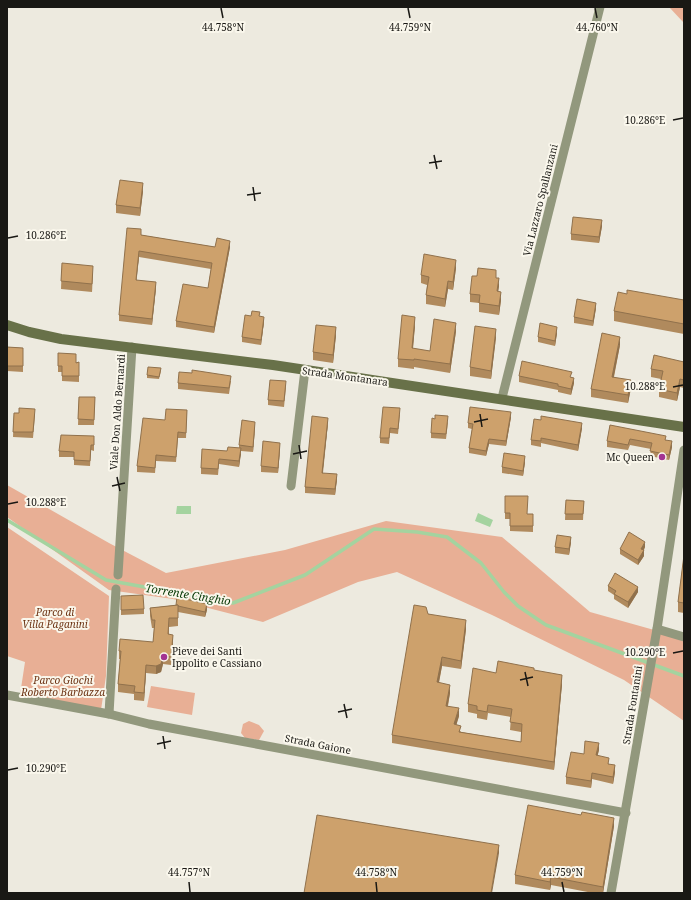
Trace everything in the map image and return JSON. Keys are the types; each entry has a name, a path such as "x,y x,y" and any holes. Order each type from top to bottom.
{"main road":[{"name":"Strada Montanara","path":"7,325 29,332 61,339 305,370 502,398 684,427"}],"street":[{"name":"Via Lazzaro Spallanzani","path":"502,398 600,7"},
{"name":"Viale Don Aldo Bernardi","path":"118,575 132,347"},
{"path":"291,486 305,370"},
{"name":"Strada Fontanini","path":"611,893 626,813 652,650 657,629 684,450"},
{"path":"109,714 116,589"},
{"path":"657,629 684,637"},
{"name":"Strada Gaione","path":"7,695 109,714 157,725 626,813"}],"green space":[{"path":"669,7 684,7 684,23"},
{"path":"7,485 109,543 166,573 285,550 386,521 502,537 590,612 672,635 684,642 684,721 624,680 492,615 397,572 358,582 263,622 173,599 109,590 7,517"},
{"name":"Parco di Villa Paganini","path":"7,527 109,596 106,676 101,710 20,695 25,662 7,656"},
{"path":"151,686 195,693 192,715 147,707"},
{"path":"249,721 259,725 264,731 259,740 245,738 241,733 243,724"}],"shaded area":[{"path":"177,506 191,506 191,514 176,514"},
{"path":"478,513 493,520 490,527 475,521"}],"building":[{"path":"120,180 143,183 140,208 116,205"},
{"path":"573,217 602,220 599,237 571,234"},
{"path":"127,228 141,229 141,235 215,247 217,238 230,241 214,327 176,321 183,284 208,288 212,263 139,251 136,280 156,282 152,319 119,315"},
{"path":"424,254 456,260 453,282 448,281 445,299 426,295 429,277 421,275"},
{"path":"62,263 93,266 92,284 61,281"},
{"path":"478,268 496,270 496,278 499,278 497,291 501,292 499,306 479,303 480,295 470,294 472,276 477,276"},
{"path":"627,290 684,300 684,324 614,311 618,292 627,294"},
{"path":"577,299 596,303 593,321 574,317"},
{"path":"252,311 260,312 259,316 264,317 261,340 242,337 245,315 251,316"},
{"path":"402,315 415,317 412,348 430,351 434,319 456,323 450,364 414,359 398,359"},
{"path":"540,323 557,327 555,341 538,337"},
{"path":"316,325 336,327 333,355 313,352"},
{"path":"475,326 496,329 491,371 470,367"},
{"path":"602,333 620,337 612,377 631,380 628,395 591,389"},
{"path":"7,347 23,348 23,366 7,366"},
{"path":"58,353 76,354 76,363 79,362 79,376 62,376 62,366 58,366"},
{"path":"654,355 684,362 684,380 680,379 677,393 659,389 663,371 651,369"},
{"path":"522,361 572,372 570,377 574,378 571,389 558,386 558,384 519,376"},
{"path":"148,367 161,368 159,377 147,375"},
{"path":"192,370 231,376 229,388 178,383 179,372 192,373"},
{"path":"270,380 286,381 284,401 268,400"},
{"path":"79,397 95,397 94,420 78,419"},
{"path":"383,407 400,408 398,429 390,428 389,438 380,438"},
{"path":"470,407 511,412 506,441 489,439 486,451 469,448 473,424 468,423"},
{"path":"19,408 35,409 33,432 13,432 14,413 19,413"},
{"path":"166,409 187,410 186,433 178,432 176,457 156,455 155,468 137,466 143,418 165,420"},
{"path":"435,415 448,416 446,434 431,433 432,418 435,419"},
{"path":"312,416 328,418 322,473 337,474 335,489 305,487"},
{"path":"541,416 582,423 578,445 541,438 541,441 531,440 534,419 541,420"},
{"path":"242,420 255,422 253,447 239,445"},
{"path":"610,425 666,436 665,440 672,441 669,455 650,451 652,443 630,439 628,445 607,441"},
{"path":"61,435 94,436 94,445 91,445 90,461 74,460 74,452 59,451"},
{"path":"263,441 280,443 278,468 261,466"},
{"path":"228,447 241,448 239,461 219,459 218,469 201,468 202,449 227,451"},
{"path":"504,453 525,456 523,471 502,467"},
{"path":"505,496 528,496 527,514 533,514 533,526 510,526 510,513 505,513"},
{"path":"566,500 584,501 583,514 565,514"},
{"path":"629,532 645,542 641,549 644,550 638,560 620,549"},
{"path":"557,535 571,537 569,549 555,547"},
{"path":"684,555 684,603 678,602"},
{"path":"615,573 638,587 628,602 614,594 616,591 608,586"},
{"path":"143,595 144,609 121,610 121,596"},
{"path":"177,597 207,604 205,612 176,605"},
{"path":"178,605 178,618 169,618 168,634 173,635 171,657 163,656 161,664 156,666 146,665 144,693 134,692 135,686 118,684 121,651 119,651 120,639 153,642 155,620 152,620 150,608"},
{"path":"414,605 426,607 428,614 466,620 461,661 442,657 437,682 450,685 446,706 459,708 454,724 461,726 459,732 521,742 522,724 510,722 512,709 488,705 487,712 477,710 477,706 468,704 473,668 496,673 498,661 562,675 554,762 392,735"},
{"path":"585,741 599,743 596,755 609,758 608,764 615,765 613,777 592,773 591,781 566,777 571,752 584,754"},
{"path":"528,805 581,815 582,812 614,818 603,887 551,877 550,882 515,875"},
{"path":"317,815 499,845 491,893 304,893"}],"waterway":[{"name":"Torrente Cinghio","path":"7,520 106,580 233,603 305,575 374,529 417,532 447,537 481,563 504,592 518,606 546,625 684,676"}],"place":[{"name":"Mc Queen","path":"662,457"},
{"name":"Pieve dei Santi Ippolito e Cassiano","path":"164,657"}],"park label":[{"name":"Parco Giochi Roberto Barbazza","path":"63,686"}]}
